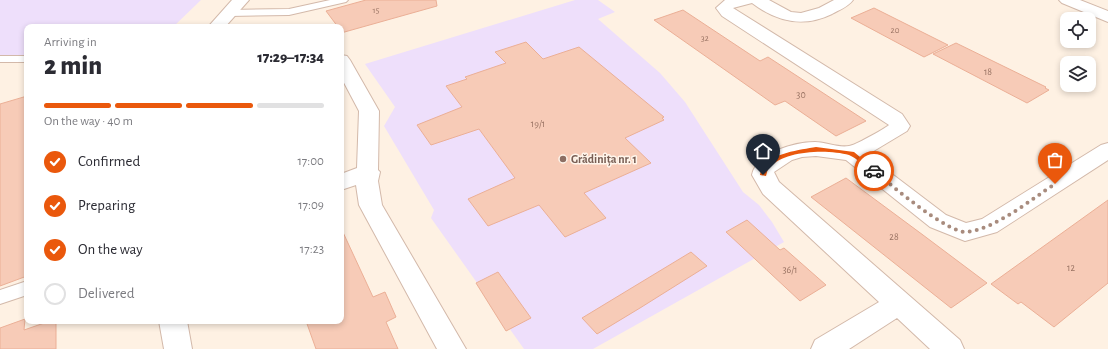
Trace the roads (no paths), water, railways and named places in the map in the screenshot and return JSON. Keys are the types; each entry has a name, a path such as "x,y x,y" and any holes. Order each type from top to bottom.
{"street":[{"path":"219,24 241,0"},
{"path":"746,0 728,4 724,8 728,13 895,118 900,126 894,131 852,154"},
{"path":"758,0 786,16 799,18 812,17 833,8 845,0"},
{"path":"1066,0 1108,17"},
{"path":"344,65 369,111 368,193 371,205 452,349"},
{"path":"950,349 898,304 771,188 763,175 764,169 775,160 802,150 816,149 852,154 938,221 965,232 989,226 1108,150"},
{"path":"344,181 369,172"},
{"path":"825,349 898,304"},
{"path":"174,324 178,349"}],"lane":[{"path":"229,13 289,12 343,0"},
{"path":"0,59 24,59"},
{"path":"0,298 24,289"}],"place":[{"name":"Grădinița nr. 1","path":"563,159"}]}
